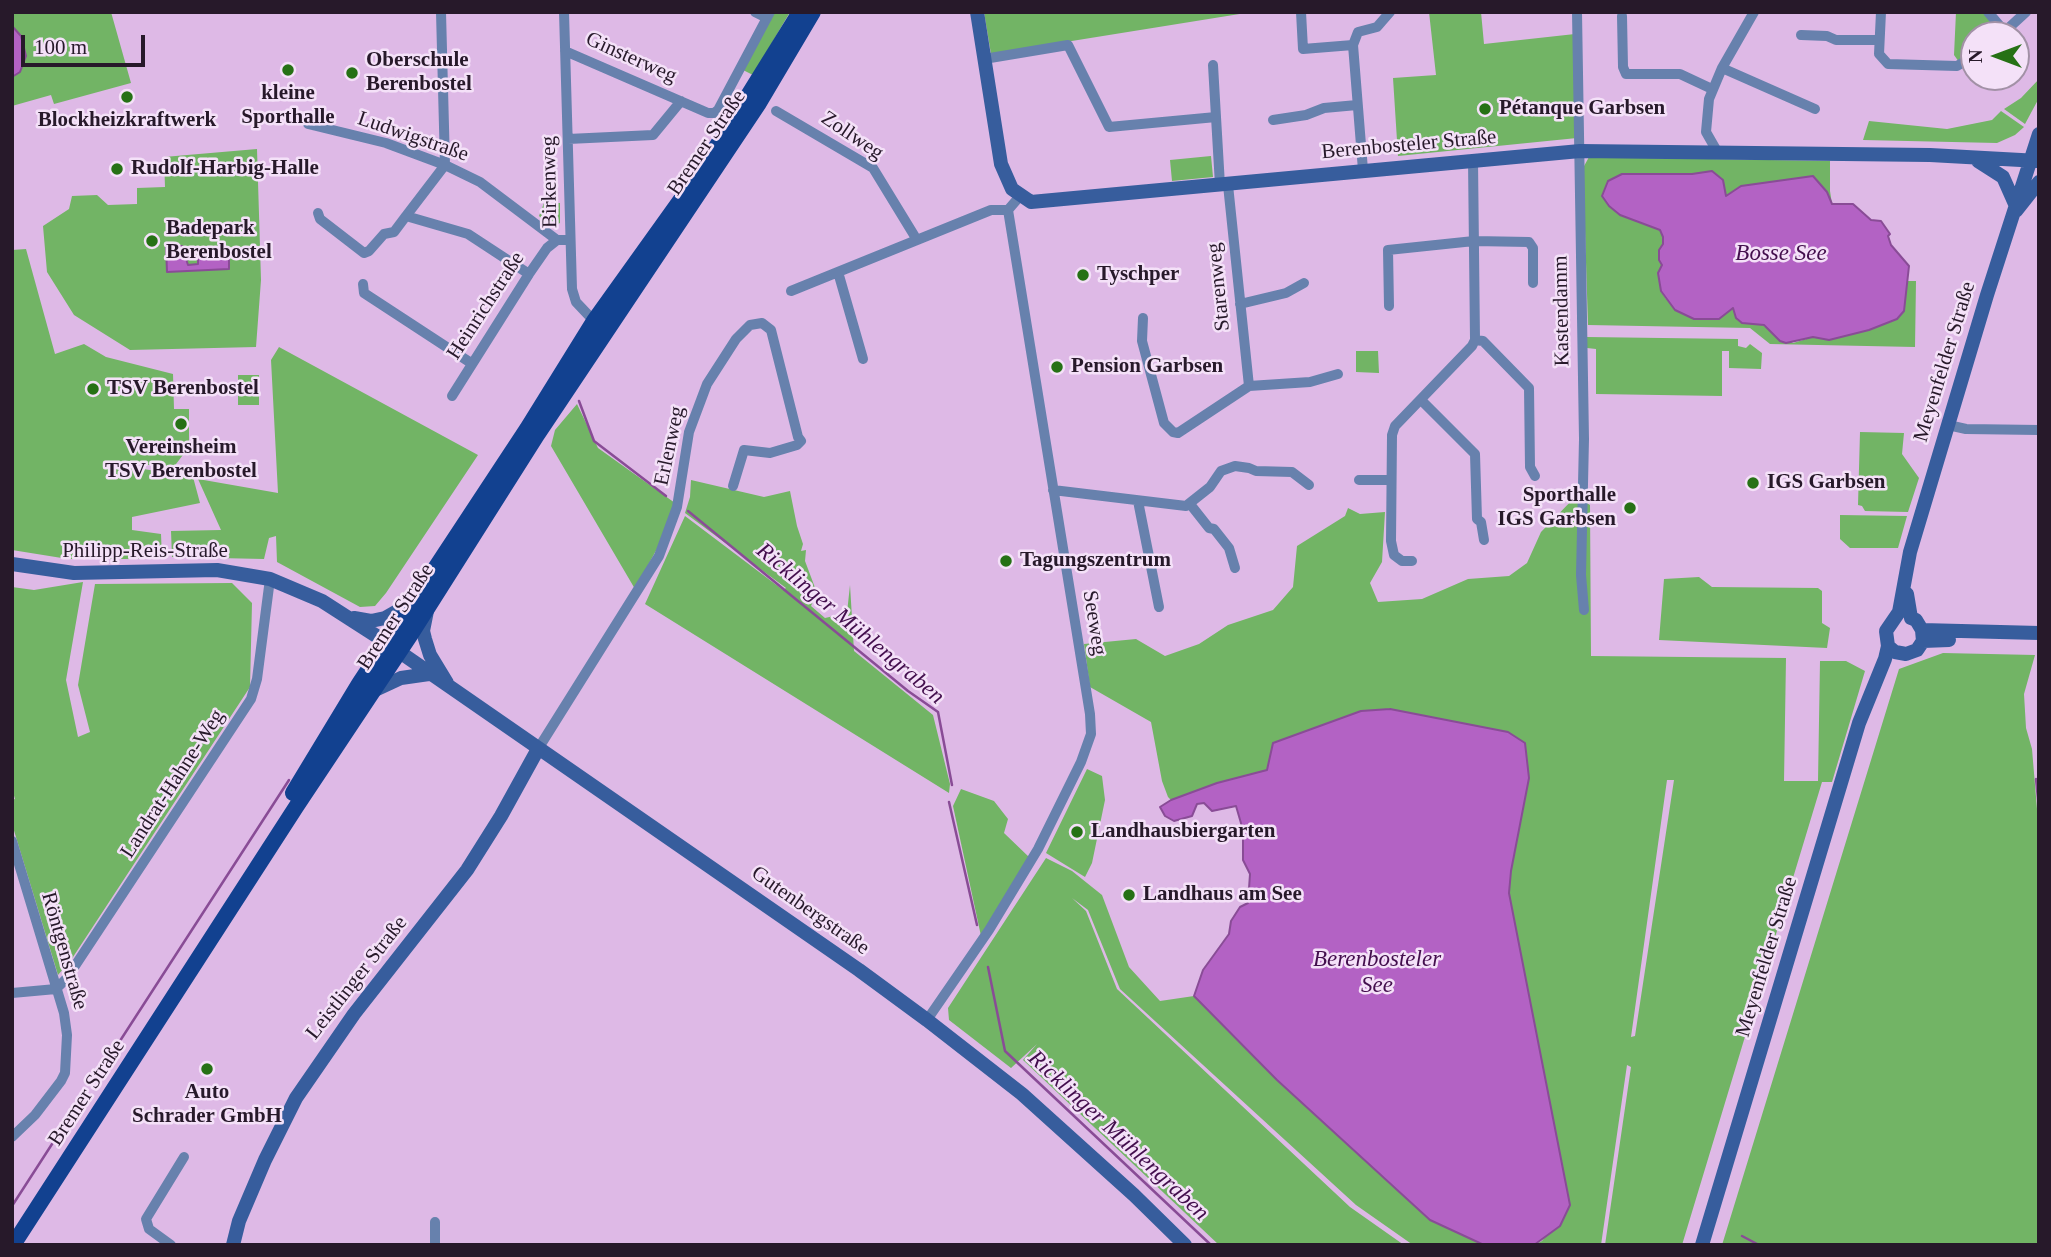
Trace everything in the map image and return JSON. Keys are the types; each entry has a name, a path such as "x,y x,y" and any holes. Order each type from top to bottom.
{"main road":[{"name":"Bremer Straße","path":"12,1227 316,757 420,605 594,321 700,173 800,12"},
{"name":"Bremer Straße","path":"420,605 599,344 759,103 813,12"},
{"name":"Bremer Straße","path":"13,1245 373,691 393,647"}],"street":[{"path":"318,213 320,219 365,253 384,234 394,232 445,165 441,12"},
{"name":"Birkenweg","path":"564,12 573,295 580,308 594,321 599,344"},
{"path":"755,12 769,15"},
{"path":"791,291 991,210 1008,210 1020,196 1009,185 1001,164 977,12"},
{"path":"1301,12 1304,49 1353,45"},
{"path":"1363,170 1353,45 1358,32 1377,27 1390,12"},
{"name":"Kastendamm","path":"1577,12 1584,426 1581,575 1584,610"},
{"path":"1718,153 1706,132 1707,107 1722,68 1754,12"},
{"path":"1881,12 1879,54 1888,64 1960,64"},
{"name":"Ginsterweg","path":"565,51 714,113 769,15"},
{"path":"1622,16 1623,67 1626,74 1680,74 1712,89"},
{"path":"1801,35 1827,36 1836,40 1879,40"},
{"path":"984,59 1068,45 1109,127 1216,117"},
{"name":"Starenweg","path":"1213,65 1216,117 1249,386"},
{"path":"1722,68 1815,109"},
{"name":"Ginsterweg","path":"568,139 648,137 657,132 681,101"},
{"path":"1273,120 1306,115 1324,108 1357,105"},
{"name":"Zollweg","path":"776,111 873,168 916,240"},
{"name":"Ludwigstraße","path":"308,124 386,143 445,165 488,187 557,240"},
{"path":"1691,152 1706,132"},
{"name":"Meyenfelder Straße","path":"1702,1245 1859,723 1875,683 1894,650 1886,631 1904,618 1904,576 2014,209 2034,161 2039,134"},
{"name":"Berenbosteler Straße","path":"1020,196 1031,202 1044,202 1580,151 1930,155 2034,161"},
{"path":"1974,158 2003,177 2014,209 2039,182"},
{"path":"1412,561 1402,561 1394,555 1391,541 1393,430 1475,340 1473,160"},
{"name":"Seeweg","path":"927,1020 989,930 1038,849 1091,734 1090,714 1008,210"},
{"path":"406,216 468,234 529,274"},
{"path":"557,240 570,240"},
{"name":"Heinrichstraße","path":"452,396 529,274 547,248 557,240"},
{"path":"1389,306 1388,250 1474,241 1531,243 1533,283"},
{"path":"838,272 863,359"},
{"path":"1240,304 1286,293 1304,283"},
{"path":"363,284 365,293 471,363"},
{"path":"1143,318 1142,341 1164,423 1168,430 1178,433 1249,386 1310,382 1338,374"},
{"name":"Erlenweg","path":"538,749 659,556 673,519 689,432 707,384 736,339 750,325 762,323 771,330 801,441 797,445 770,453 744,450 733,486"},
{"path":"1475,340 1483,341 1529,388 1530,467 1535,476"},
{"path":"1421,400 1475,454 1477,519 1484,540"},
{"path":"1948,425 1966,429 2039,430"},
{"path":"1053,490 1179,506 1190,504 1210,487 1221,471 1235,466 1274,473 1280,470 1292,472 1309,485"},
{"path":"1359,480 1391,480"},
{"path":"1138,501 1159,607"},
{"path":"1190,504 1229,548 1235,568"},
{"name":"Philipp-Reis-Straße","path":"12,564 74,573 217,570 270,579 322,601 393,647"},
{"name":"Landrat-Hahne-Weg","path":"56,989 75,965 251,699 257,678 270,579"},
{"path":"349,617 371,621 420,605 423,631 430,655 450,687"},
{"path":"1904,618 1923,635 2039,641"},
{"path":"1923,635 2039,633"},
{"path":"1894,650 1912,653 1917,650 1923,635"},
{"name":"Gutenbergstraße","path":"393,647 927,1020 1022,1094 1185,1245"},
{"path":"373,691 401,678 429,674"},
{"name":"Leistlinger Straße","path":"233,1245 239,1222 265,1160 296,1098 354,1014 467,870 501,817 538,749"},
{"name":"Röntgenstraße","path":"12,841 67,1035 65,1073 54,1093 12,1137"},
{"path":"12,884 24,883"},
{"path":"12,993 56,989"},
{"path":"171,1245 149,1229 146,1219 184,1157"},
{"path":"435,1222 435,1245"}],"green space":[{"path":"12,12 111,12 131,83 54,104 51,95 12,106 12,77 20,72 21,36 12,26"},
{"path":"774,12 790,12 753,75 743,70"},
{"path":"984,12 1252,12 991,54"},
{"path":"1429,12 1481,12 1484,44 1575,34 1577,138 1398,156 1393,78 1436,75"},
{"path":"1956,12 1985,12 1992,21 1960,21 1960,61 1954,55"},
{"path":"2039,79 2039,98 2025,124 2004,109"},
{"path":"2001,111 2024,127 2015,135 1997,143 1863,140 1869,121 1947,129 1992,120"},
{"name":"Badepark Berenbostel","path":"257,149 261,280 256,347 130,350 74,315 47,272 43,226 69,209 72,196 97,195 108,205 137,204 137,188 165,187 164,157"},
{"path":"1211,156 1213,177 1172,181 1170,160"},
{"path":"1589,157 1830,161 1832,204 1827,192 1813,176 1726,196 1711,171 1692,174 1620,215 1660,230 1663,237 1662,265 1658,273 1661,291 1666,299 1733,308 1793,343 1813,337 1829,340 1869,330 1897,319 1904,311 1906,281 1916,281 1915,347 1770,344 1750,328 1588,325 1583,168"},
{"path":"544,203 560,203 560,223 552,227 539,216"},
{"name":"TSV Berenbostel","path":"26,249 55,354 84,344 106,357 173,374 174,409 189,409 189,447 173,468 141,464 131,467 193,477 200,503 132,517 132,530 161,534 162,559 68,559 12,550 12,250"},
{"path":"1587,337 1738,339 1738,346 1746,348 1750,344 1762,353 1761,369 1729,368 1729,351 1722,351 1722,396 1596,394 1596,349 1587,348"},
{"path":"279,347 478,455 375,606 360,607 277,562 276,536 269,538 264,559 172,557 171,531 221,530 198,479 278,493 271,360"},
{"path":"1356,351 1378,351 1379,373 1356,372"},
{"path":"238,375 259,375 259,405 238,405"},
{"path":"577,404 598,448 675,503 658,547 635,589 551,446 555,430"},
{"path":"1860,432 1904,433 1902,454 1919,478 1908,512 1865,511 1858,505"},
{"path":"691,480 764,497 790,491 803,544 801,551 806,550 805,561 817,593 811,606 825,618 847,613 850,585 854,651 933,715 950,784 949,793 645,604 685,516 783,590 786,588 685,513"},
{"path":"1576,496 1590,505 1591,656 1786,658 1784,781 1818,781 1820,661 1846,661 1865,671 1832,782 1822,782 1682,1245 1605,1245 1631,1067 1627,1065 1601,1245 1534,1245 1542,1241 1570,1205 1509,893 1511,871 1508,732 1390,709 1267,770 1217,783 1171,800 1162,781 1151,722 1090,687 1084,644 1136,639 1165,656 1199,644 1228,625 1273,610 1293,587 1297,546 1345,516 1348,508 1360,514 1385,512 1382,562 1370,583 1378,602 1422,599 1468,579 1509,576 1527,563 1541,532","holes":["1667,780 1674,780 1635,1036 1631,1037"]},
{"path":"1840,515 1907,516 1898,548 1850,548 1840,539"},
{"path":"1699,577 1712,587 1818,588 1822,591 1822,623 1830,628 1827,648 1659,640 1664,579"},
{"path":"83,582 66,680 78,737 90,732 78,685 95,584 232,583 252,603 250,687 73,957 58,975 12,824 12,800 15,799 12,789 12,587 34,590"},
{"path":"1943,653 2035,655 2024,694 2039,833 2039,1245 1722,1245 1899,669"},
{"name":"Landhausbiergarten","path":"1087,769 1102,776 1105,800 1092,863 1085,877 1046,853"},
{"path":"961,789 994,801 1008,819 1004,833 1030,858 981,936 953,806"},
{"path":"1046,858 1072,871 1102,895 1129,967 1160,1001 1194,996 1277,1080 1430,1220 1484,1245 1413,1245 1356,1205 1120,989 1088,910 1072,898 1086,911 1117,989 1350,1207 1404,1245 1219,1245 1023,1060 1037,1044 1011,1068 949,1020 948,1008"}],"water":[{"path":"12,26 21,36 26,56 20,72 12,77"},
{"name":"Bosse See","path":"1712,171 1723,180 1726,196 1741,186 1813,176 1827,192 1832,204 1853,204 1871,220 1881,221 1890,234 1888,236 1891,245 1909,266 1904,311 1897,319 1869,330 1829,340 1813,337 1786,343 1780,341 1764,325 1742,323 1736,318 1733,308 1719,319 1694,319 1675,310 1661,291 1658,273 1662,265 1659,250 1663,237 1660,230 1620,215 1602,196 1608,181 1622,174 1692,174"},
{"path":"166,246 182,246 188,265 198,264 198,252 229,250 229,269 167,272"},
{"name":"Berenbosteler See","path":"1390,709 1508,732 1525,743 1529,778 1509,893 1570,1205 1560,1226 1534,1245 1484,1245 1430,1220 1277,1080 1194,996 1203,970 1229,934 1231,921 1240,907 1248,903 1250,874 1243,860 1243,830 1236,806 1212,811 1204,803 1197,804 1192,816 1174,821 1165,816 1160,807 1171,800 1217,783 1267,770 1273,743 1361,711"}],"waterway":[{"name":"Ricklinger Mühlengraben","path":"579,401 594,441 666,496"},
{"name":"Ricklinger Mühlengraben","path":"688,511 908,691 938,712 952,785"},
{"path":"2036,779 2039,808"},
{"path":"94,1081 289,780"},
{"name":"Ricklinger Mühlengraben","path":"949,802 977,925"},
{"name":"Ricklinger Mühlengraben","path":"988,967 1005,1051 1211,1245"},
{"path":"12,1206 85,1093"},
{"path":"1742,1236 1759,1245"}],"place":[{"name":"kleine Sporthalle","path":"288,70"},
{"name":"Oberschule Berenbostel","path":"352,73"},
{"name":"Blockheizkraftwerk","path":"127,97"},
{"name":"Pétanque Garbsen","path":"1485,109"},
{"name":"Rudolf-Harbig-Halle","path":"117,169"},
{"name":"Badepark Berenbostel","path":"152,241"},
{"name":"Tyschper","path":"1083,275"},
{"name":"Pension Garbsen","path":"1057,367"},
{"name":"TSV Berenbostel","path":"93,389"},
{"name":"Vereinsheim TSV Berenbostel","path":"181,424"},
{"name":"IGS Garbsen","path":"1753,483"},
{"name":"Sporthalle IGS Garbsen","path":"1630,508"},
{"name":"Tagungszentrum","path":"1006,561"},
{"name":"Landhausbiergarten","path":"1077,832"},
{"name":"Landhaus am See","path":"1129,895"},
{"name":"Auto Schrader GmbH","path":"207,1069"}]}
